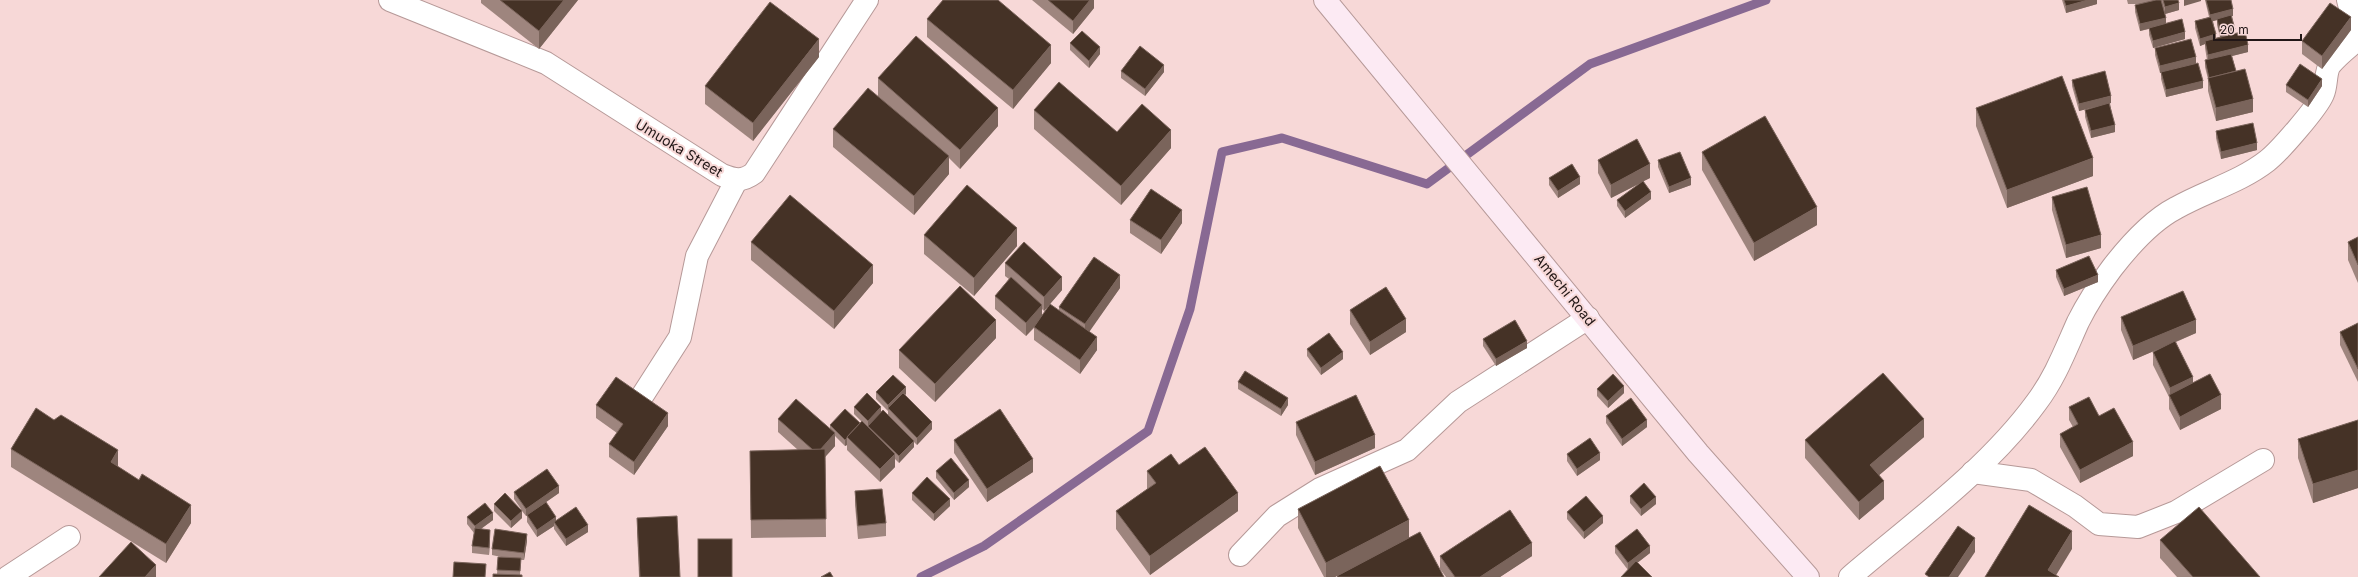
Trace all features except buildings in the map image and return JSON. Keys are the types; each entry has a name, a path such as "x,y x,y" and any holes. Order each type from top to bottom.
{"main road":[{"name":"Amechi Road","path":"1325,0 1359,44 1528,244 1698,453 1808,577"}],"street":[{"name":"Umuoka Street","path":"390,0 487,41 546,63 722,175 736,180 746,178 754,173 867,0"},
{"path":"1850,577 1973,472 2036,404 2062,362 2079,321 2112,268 2151,226 2175,208 2244,176 2266,161 2282,147 2323,95 2329,66 2358,38 2348,0"},
{"path":"639,401 680,337 696,256 736,180"},
{"path":"1240,554 1277,516 1320,489 1407,450 1458,402 1588,318"},
{"path":"1973,472 2031,480 2075,506 2099,524 2138,527 2176,512 2263,460"},
{"path":"8,577 69,537"}],"waterway":[{"path":"921,577 984,546 1148,431 1190,309 1222,152 1282,138 1427,184 1590,64 1766,0"}]}
